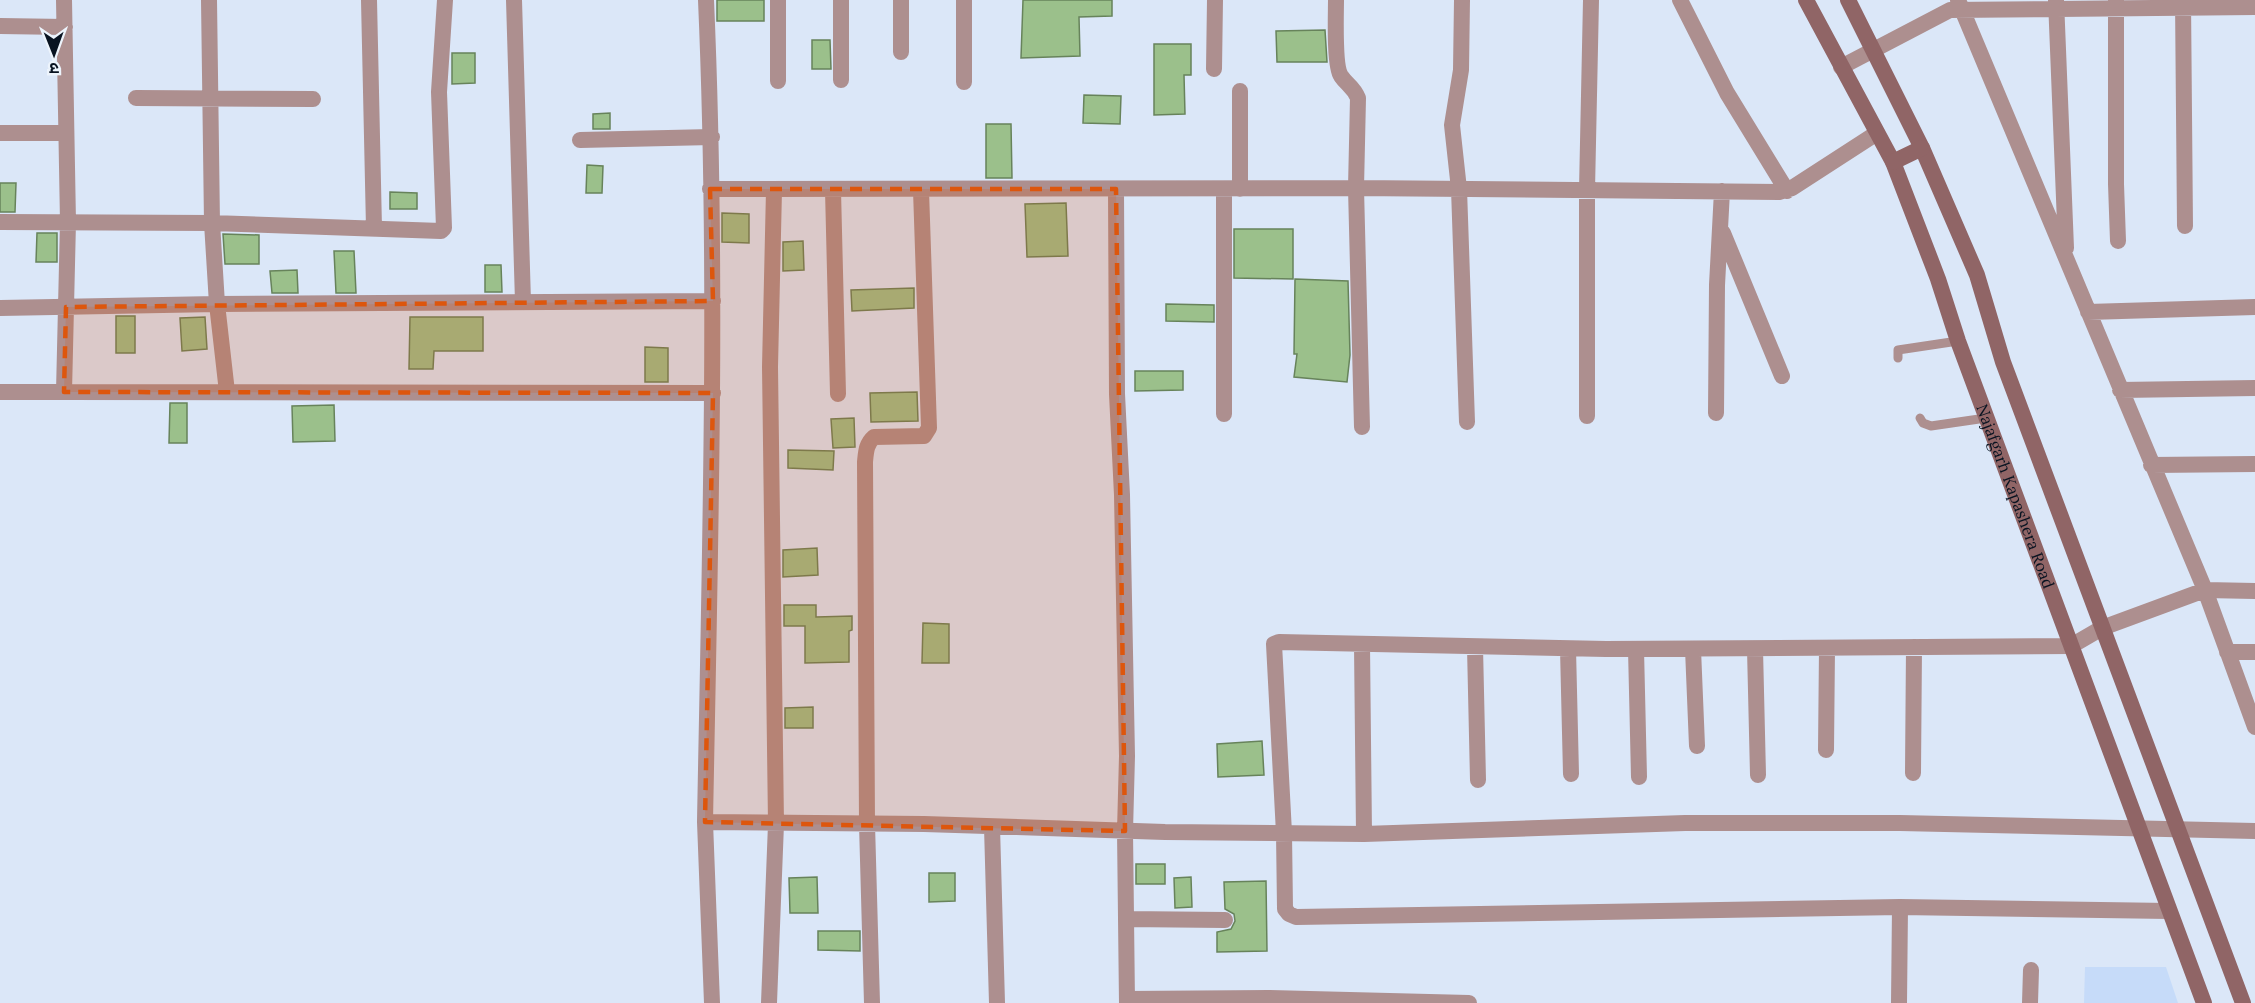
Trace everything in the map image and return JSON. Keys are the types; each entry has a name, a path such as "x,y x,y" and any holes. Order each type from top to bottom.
{"main road":[{"name":"Najafgarh Kapashera Road","path":"1806,0 1893,162 1938,279 1958,341 2138,830 2204,1003"},
{"path":"1848,0 1922,148 1977,274 2003,362 2243,1003"},
{"path":"1893,162 1922,148"}],"street":[{"path":"64,0 68,222 64,392"},
{"path":"208,0 212,223 217,304 227,392"},
{"path":"369,0 374,228"},
{"path":"0,222 212,223 438,231 444,228 439,92 445,0"},
{"path":"514,0 523,303"},
{"path":"706,0 712,136 710,189 713,393 705,822 712,1003"},
{"path":"778,0 778,81"},
{"path":"841,0 841,80"},
{"path":"900,0 901,52"},
{"path":"964,0 964,82"},
{"path":"1214,69 1215,0"},
{"path":"1336,0 1337,64 1340,75 1354,88 1358,98 1356,188 1362,427"},
{"path":"1462,0 1461,70 1452,125 1459,189 1467,422"},
{"path":"1587,416 1587,190 1591,0"},
{"path":"1680,0 1727,93 1787,191"},
{"path":"2056,4 2067,260"},
{"path":"2116,4 2118,241"},
{"path":"1841,67 1961,5 2183,4 2255,7"},
{"path":"2183,4 2185,226"},
{"path":"1961,5 2205,590 2255,727"},
{"path":"0,26 64,27"},
{"path":"1224,414 1232,189 1240,91"},
{"path":"136,98 313,99"},
{"path":"0,133 66,133"},
{"path":"710,189 1356,188 1787,191 1877,133"},
{"path":"580,140 712,136"},
{"path":"1116,189 1117,394 1122,495 1127,744 1125,831 1127,1001 1269,998 1469,1003"},
{"path":"769,1003 776,824 770,367 774,190"},
{"path":"832,190 838,394"},
{"path":"872,1003 867,824 865,462 869,441 874,437 924,436 929,428 921,190"},
{"path":"1716,413 1717,285 1722,192"},
{"path":"1720,227 1782,376"},
{"path":"0,308 217,304 713,301"},
{"path":"2088,312 2255,307"},
{"path":"2121,390 2255,388"},
{"path":"0,392 713,393"},
{"path":"2151,465 2255,464"},
{"path":"2169,911 1900,907 1296,917 1285,909 1284,833 1274,644 1279,642 1568,649 2071,646 2102,628 2205,590 2255,591"},
{"path":"1362,645 1364,834"},
{"path":"1476,647 1478,780"},
{"path":"1913,773 1914,647"},
{"path":"1826,750 1827,648"},
{"path":"1568,649 1571,774"},
{"path":"1636,649 1639,777"},
{"path":"1694,649 1696,746"},
{"path":"1755,649 1758,775"},
{"path":"2227,652 2255,652"},
{"path":"705,822 1364,834 1685,822 1900,823 2255,831"},
{"path":"992,826 997,1003"},
{"path":"1899,1003 1900,907"},
{"path":"1126,919 1225,920"},
{"path":"2030,1003 2031,970"}],"lane":[{"path":"1898,358 1898,350 1907,347 1958,341"},
{"path":"1920,418 1923,423 1931,426 1986,418"}],"highlighted area":[{"path":"710,189 1116,189 1125,831 705,822 713,393 64,392 66,307 713,301"}],"shaded area":[{"path":"2085,967 2166,967 2178,1003 2084,1003"}],"building":[{"path":"717,0 764,0 764,21 717,21"},
{"path":"1023,0 1112,0 1112,16 1079,17 1080,56 1021,58"},
{"path":"1325,30 1327,62 1277,62 1276,31"},
{"path":"812,40 830,40 831,69 812,69"},
{"path":"1154,44 1191,44 1191,75 1184,75 1185,114 1154,115"},
{"path":"452,53 475,53 475,83 452,84"},
{"path":"1084,95 1121,96 1120,124 1083,123"},
{"path":"610,113 610,129 593,129 593,114"},
{"path":"986,124 1011,124 1012,178 986,178"},
{"path":"587,165 603,166 602,193 586,193"},
{"path":"0,183 16,183 15,212 0,212"},
{"path":"390,192 417,193 417,209 390,209"},
{"path":"1066,203 1068,256 1027,257 1025,204"},
{"path":"722,213 749,214 749,243 722,242"},
{"path":"1234,229 1293,229 1293,279 1234,278"},
{"path":"37,233 57,233 57,262 36,262"},
{"path":"223,234 259,235 259,264 225,264"},
{"path":"803,241 804,270 783,271 783,242"},
{"path":"334,251 354,251 356,293 336,293"},
{"path":"485,265 501,265 502,292 485,292"},
{"path":"297,270 298,293 272,293 270,271"},
{"path":"1295,279 1348,281 1350,355 1347,382 1294,377 1297,354 1294,354"},
{"path":"914,288 914,308 852,311 851,290"},
{"path":"1166,304 1214,305 1214,322 1166,321"},
{"path":"116,316 135,316 135,353 116,353"},
{"path":"205,317 207,349 182,351 180,318"},
{"path":"410,317 483,317 483,351 434,351 433,369 409,369"},
{"path":"645,347 668,348 668,382 645,382"},
{"path":"1135,371 1183,371 1183,390 1135,391"},
{"path":"917,392 918,421 871,422 870,393"},
{"path":"170,403 187,403 187,443 169,443"},
{"path":"334,405 335,441 293,442 292,406"},
{"path":"854,418 855,447 833,448 831,419"},
{"path":"788,450 834,451 833,470 788,468"},
{"path":"817,548 818,575 783,577 783,550"},
{"path":"784,605 816,605 816,617 852,616 852,630 849,631 849,662 805,663 805,626 784,626"},
{"path":"923,623 949,624 949,663 922,663"},
{"path":"813,707 813,728 785,728 785,708"},
{"path":"1262,741 1264,775 1218,777 1217,744"},
{"path":"1136,864 1165,864 1165,884 1136,884"},
{"path":"929,873 955,873 955,901 929,902"},
{"path":"817,877 818,913 790,913 789,878"},
{"path":"1191,877 1192,907 1175,908 1174,878"},
{"path":"1266,881 1267,951 1217,952 1217,932 1231,929 1235,921 1234,914 1225,909 1224,882"},
{"path":"818,931 860,931 860,951 818,950"}]}
